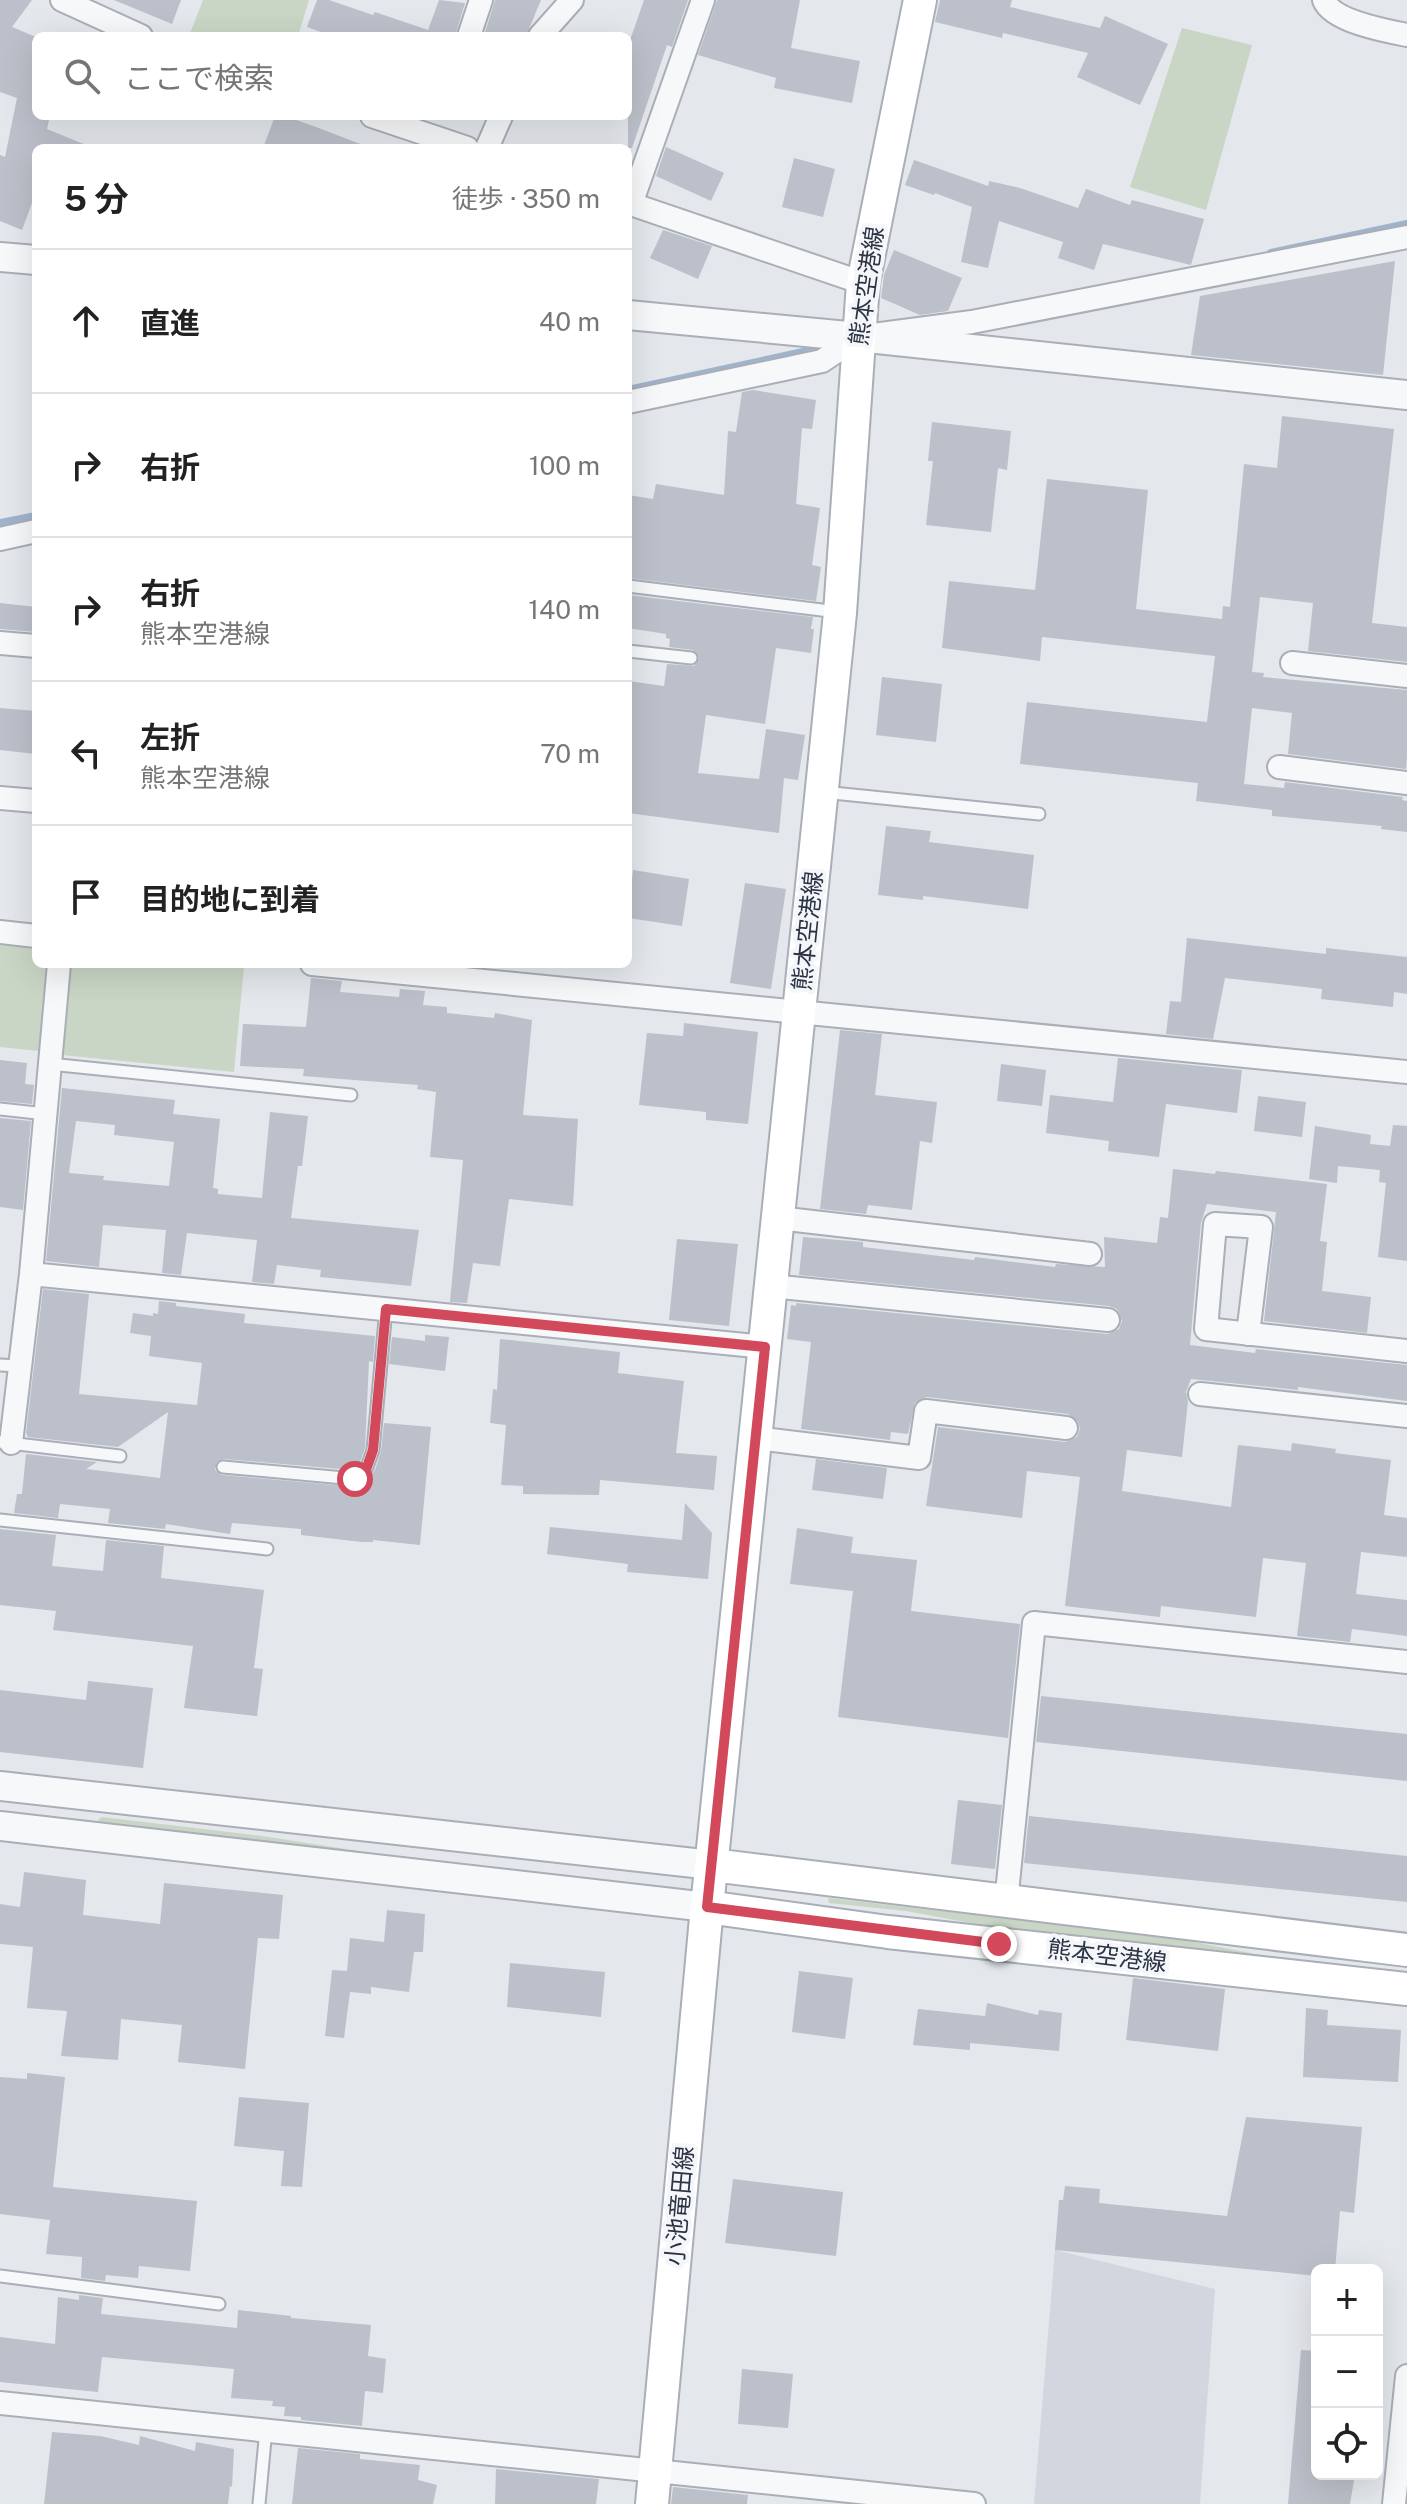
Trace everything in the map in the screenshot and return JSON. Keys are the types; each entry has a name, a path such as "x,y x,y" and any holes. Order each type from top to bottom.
{"main road":[{"name":"熊本空港線","path":"920,0 863,283 840,613 823,791 707,1907 888,1932 1407,1989"},
{"name":"熊本空港線","path":"712,1865 1407,1950"},
{"name":"小池竜田線","path":"652,2504 707,1907"}],"street":[{"path":"62,0 132,32"},
{"path":"470,32 481,0"},
{"path":"544,32 572,0"},
{"path":"632,197 703,0"},
{"path":"1324,0 1337,15 1407,35"},
{"path":"398,120 438,126 462,144"},
{"path":"489,144 499,120"},
{"path":"632,204 863,283"},
{"path":"632,401 822,361 858,337 972,322 1407,237"},
{"path":"0,257 32,260"},
{"path":"632,315 1407,395"},
{"path":"0,539 32,532"},
{"path":"0,643 32,646"},
{"path":"1292,663 1407,676"},
{"path":"1279,767 1407,783"},
{"path":"0,798 32,801"},
{"path":"0,932 32,936"},
{"path":"5,1442 10,1365 31,1274 59,968"},
{"path":"351,968 1407,1072"},
{"path":"778,1218 1090,1254"},
{"path":"1248,1334 1261,1227 1215,1224 1206,1329 1248,1334 1407,1351"},
{"path":"31,1274 765,1347"},
{"path":"771,1286 1108,1320"},
{"path":"1200,1394 1407,1416"},
{"path":"756,1438 919,1458 926,1411 1066,1428"},
{"path":"1006,1903 1034,1623 1407,1662"},
{"path":"0,1786 712,1865"},
{"path":"0,1826 707,1907"},
{"path":"1394,2504 1407,2376"},
{"path":"0,2403 974,2504"}],"lane":[{"path":"632,587 840,613"},
{"path":"632,651 691,658"},
{"path":"823,791 1039,814"},
{"path":"50,1064 351,1095"},
{"path":"0,1109 46,1114"},
{"path":"223,1467 355,1479 367,1467 373,1450 386,1309"},
{"path":"5,1442 120,1456"},
{"path":"0,1520 267,1549"},
{"path":"0,2276 219,2304"},
{"path":"259,2504 266,2429"}],"shaded area":[{"path":"1055,2250 1215,2289 1200,2504 1034,2504"}],"green space":[{"path":"203,0 309,0 299,32 191,32"},
{"path":"1182,28 1252,45 1206,210 1130,187"},
{"path":"0,945 32,947 32,968 48,968 39,1051 0,1047"},
{"path":"71,968 244,968 234,1072 62,1055"},
{"path":"102,1817 262,1836 450,1867 100,1822 98,1820"},
{"path":"828,1898 1169,1937 1271,1957 1348,1965 1348,1970 1020,1932 906,1911 829,1903"}],"building":[{"path":"0,0 32,0 12,27 32,35 32,120 49,120 47,129 84,144 32,144 32,203 22,230 0,221 0,155 5,157 17,98 0,92"},
{"path":"114,0 181,0 172,24"},
{"path":"317,0 329,0 373,15 375,12 428,30 439,0 465,3 456,32 321,32 307,27"},
{"path":"495,0 541,0 528,32 485,32"},
{"path":"644,0 688,0 672,47 667,45 632,148 632,144 628,144 628,120 632,120 632,34"},
{"path":"717,0 800,0 791,48 860,61 852,103 774,88 776,78 698,55"},
{"path":"940,0 1012,0 1010,7 1100,28 1105,16 1168,44 1140,105 1077,77 1088,53 1003,33 1002,38 935,22"},
{"path":"274,120 296,120 360,144 264,144"},
{"path":"666,147 724,173 711,201 656,176"},
{"path":"794,158 835,169 823,217 782,207"},
{"path":"914,160 988,186 989,181 1020,188 1078,208 1086,189 1130,205 1132,200 1204,219 1191,265 1103,244 1094,270 1058,258 1063,242 999,221 988,268 961,262 972,207 905,185"},
{"path":"663,230 712,246 698,279 650,258"},
{"path":"894,250 962,278 948,311 920,315 881,298 884,275"},
{"path":"1395,261 1383,375 1191,355 1200,296"},
{"path":"753,390 816,400 812,429 802,428 796,504 820,508 812,565 821,567 816,601 632,578 632,496 653,499 656,484 724,495 728,431 736,432 742,392"},
{"path":"1282,416 1394,429 1372,623 1407,627 1407,662 1308,651 1313,603 1260,597 1252,672 1264,673 1263,677 1407,690 1406,769 1288,754 1292,713 1252,708 1244,784 1284,788 1285,782 1403,797 1402,800 1407,801 1407,832 1381,829 1382,826 1272,816 1272,810 1196,801 1198,783 1020,764 1027,702 1207,722 1215,656 1042,637 1040,661 942,648 949,581 1035,590 1047,479 1148,490 1136,609 1222,619 1223,606 1230,607 1244,464 1277,468"},
{"path":"932,422 1011,431 1007,470 998,468 991,532 926,525 933,461 928,461"},
{"path":"632,595 813,617 811,653 776,648 765,724 706,715 698,773 759,779 766,729 805,735 798,780 784,778 779,833 632,814 632,682 664,686 667,664 694,666 699,658 693,650 669,647 670,639 666,638 666,634 632,629"},
{"path":"0,603 32,607 32,632 0,629"},
{"path":"882,677 942,684 936,742 876,735"},
{"path":"0,708 32,711 32,754 0,750"},
{"path":"886,826 931,831 929,842 1034,855 1028,909 923,896 923,900 878,895"},
{"path":"633,870 689,879 682,926 632,919"},
{"path":"745,883 786,889 771,989 730,983"},
{"path":"1187,938 1326,954 1326,948 1407,957 1407,994 1394,992 1393,1007 1321,999 1322,989 1225,978 1213,1039 1166,1034 1170,1001 1181,1002"},
{"path":"311,978 342,981 340,992 399,997 400,989 425,991 423,1005 447,1007 447,1013 494,1018 495,1013 532,1020 523,1115 578,1119 573,1206 509,1199 500,1266 473,1263 467,1303 450,1302 463,1160 430,1157 436,1092 417,1089 418,1085 303,1076 304,1069 240,1066 243,1024 306,1027"},
{"path":"684,1023 758,1032 748,1124 706,1120 706,1112 639,1105 647,1033 683,1036"},
{"path":"840,1030 882,1034 875,1095 937,1102 932,1143 920,1141 912,1210 868,1205 866,1214 820,1209"},
{"path":"1118,1058 1242,1070 1237,1113 1166,1104 1159,1157 1108,1151 1109,1141 1046,1133 1050,1095 1113,1102"},
{"path":"0,1060 27,1063 25,1084 34,1085 32,1104 0,1101"},
{"path":"1001,1064 1046,1070 1042,1106 997,1101"},
{"path":"62,1088 175,1100 173,1114 220,1119 213,1188 218,1189 218,1194 262,1198 270,1112 308,1116 291,1218 419,1230 411,1286 320,1277 321,1270 277,1265 274,1284 252,1282 257,1240 187,1233 181,1275 162,1273 166,1230 103,1225 99,1267 46,1261","holes":["76,1121 115,1125 114,1135 174,1142 169,1186 103,1180 104,1176 69,1173"]},
{"path":"1258,1096 1306,1102 1302,1137 1254,1131"},
{"path":"0,1118 31,1121 23,1210 0,1207"},
{"path":"1393,1125 1407,1126 1407,1261 1378,1257 1386,1183 1379,1182 1380,1170 1338,1166 1337,1183 1309,1179 1315,1126 1371,1135 1370,1144 1390,1146"},
{"path":"1173,1169 1327,1184 1320,1241 1327,1242 1322,1291 1371,1297 1367,1333 1264,1321 1276,1212 1207,1204 1201,1223 1190,1345 1407,1365 1407,1401 1298,1387 1298,1390 1191,1379 1186,1392 1188,1401 1182,1457 1127,1450 1122,1491 1231,1507 1238,1445 1291,1451 1292,1443 1336,1449 1335,1453 1391,1460 1384,1515 1407,1518 1407,1557 1361,1552 1356,1594 1407,1600 1407,1636 1352,1629 1350,1642 1297,1636 1306,1563 1263,1558 1256,1617 1161,1606 1160,1617 1065,1606 1080,1477 1027,1471 1022,1518 926,1506 938,1427 1065,1442 1077,1437 1080,1429 1078,1422 1068,1414 927,1397 915,1403 908,1434 891,1432 890,1440 801,1429 811,1342 787,1339 791,1305 796,1306 796,1303 1107,1334 1119,1329 1122,1321 1117,1309 1109,1306 799,1275 803,1237 863,1242 863,1247 974,1260 975,1257 1055,1267 1056,1264 1105,1267 1104,1237 1157,1243 1160,1217 1168,1218"},
{"path":"677,1239 738,1244 729,1326 669,1320"},
{"path":"43,1289 89,1294 79,1394 197,1405 202,1363 149,1356 151,1336 130,1333 133,1313 158,1314 159,1301 176,1303 176,1306 245,1314 244,1323 375,1336 373,1362 369,1361 365,1448 360,1462 352,1470 224,1459 217,1462 215,1470 222,1475 357,1487 375,1470 384,1423 431,1427 420,1545 301,1535 301,1529 232,1523 230,1534 166,1524 165,1529 108,1523 110,1509 60,1504 58,1518 14,1513 17,1494 22,1494 26,1454 97,1462 86,1469 160,1478 168,1412 118,1447 28,1437"},
{"path":"425,1335 449,1337 445,1371 389,1364 392,1337 425,1341"},
{"path":"500,1339 620,1352 618,1373 684,1381 676,1453 717,1456 714,1490 600,1480 599,1495 523,1494 523,1486 501,1485 506,1425 490,1423 493,1389 497,1390"},
{"path":"816,1459 887,1468 883,1499 812,1490"},
{"path":"685,1503 712,1533 708,1579 627,1572 628,1564 547,1554 550,1527 682,1540"},
{"path":"797,1528 853,1537 851,1553 917,1560 911,1611 1020,1624 1008,1738 838,1717 853,1591 790,1584"},
{"path":"0,1529 56,1535 52,1566 103,1571 106,1540 164,1546 161,1578 264,1590 254,1668 263,1669 257,1716 184,1708 193,1646 53,1630 56,1611 0,1605"},
{"path":"88,1681 153,1688 143,1768 0,1752 0,1690 86,1700"},
{"path":"1041,1696 1407,1734 1407,1781 1036,1742"},
{"path":"958,1800 1002,1805 995,1869 951,1864"},
{"path":"1029,1816 1407,1856 1407,1902 1024,1863"},
{"path":"24,1872 86,1880 83,1915 160,1924 164,1883 283,1895 279,1939 258,1938 245,2069 178,2062 182,2025 121,2019 118,2060 61,2056 67,2011 27,2008 33,1947 0,1944 0,1904 20,1907"},
{"path":"387,1910 425,1914 423,1952 414,1952 409,1992 371,1987 371,1994 350,1992 344,2038 325,2036 332,1970 347,1971 350,1938 384,1942"},
{"path":"510,1963 605,1972 601,2017 507,2007"},
{"path":"799,1971 853,1978 845,2039 792,2032"},
{"path":"1133,1978 1225,1989 1218,2051 1126,2040"},
{"path":"987,2003 1038,2015 1039,2010 1062,2013 1059,2051 970,2043 970,2050 913,2045 918,2009 985,2016"},
{"path":"1306,2008 1328,2010 1327,2025 1401,2030 1398,2082 1303,2077"},
{"path":"27,2073 65,2077 53,2187 197,2201 190,2271 139,2266 138,2278 106,2275 105,2281 81,2278 82,2257 46,2254 50,2220 0,2214 0,2077 27,2079"},
{"path":"239,2097 309,2103 302,2187 281,2186 284,2151 234,2146"},
{"path":"1246,2117 1362,2127 1354,2213 1340,2211 1336,2264 1311,2264 1311,2275 1055,2250 1059,2200 1063,2200 1065,2186 1100,2189 1099,2203 1227,2216"},
{"path":"733,2179 843,2192 836,2256 725,2243"},
{"path":"79,2295 103,2298 101,2314 237,2328 238,2310 371,2325 368,2356 386,2359 383,2393 365,2391 362,2426 301,2420 301,2417 284,2416 285,2407 272,2406 273,2401 231,2398 234,2369 102,2357 98,2392 0,2382 0,2337 55,2344 58,2297 79,2300"},
{"path":"1301,2350 1311,2351 1311,2480 1354,2480 1350,2504 1288,2504"},
{"path":"742,2369 793,2374 788,2428 738,2424"},
{"path":"52,2432 100,2436 139,2445 140,2436 195,2451 196,2442 234,2449 228,2504 44,2504"},
{"path":"298,2448 360,2454 360,2459 420,2465 418,2480 437,2485 433,2504 292,2504"},
{"path":"496,2469 599,2479 596,2504 495,2504"},
{"path":"673,2487 748,2495 747,2504 671,2504"}],"waterway":[{"path":"1271,253 1407,224"},
{"path":"632,389 831,346"},
{"path":"0,523 32,517"}],"route":[{"path":"355,1479 367,1467 373,1450 386,1309 765,1347 707,1907 999,1944"}]}
